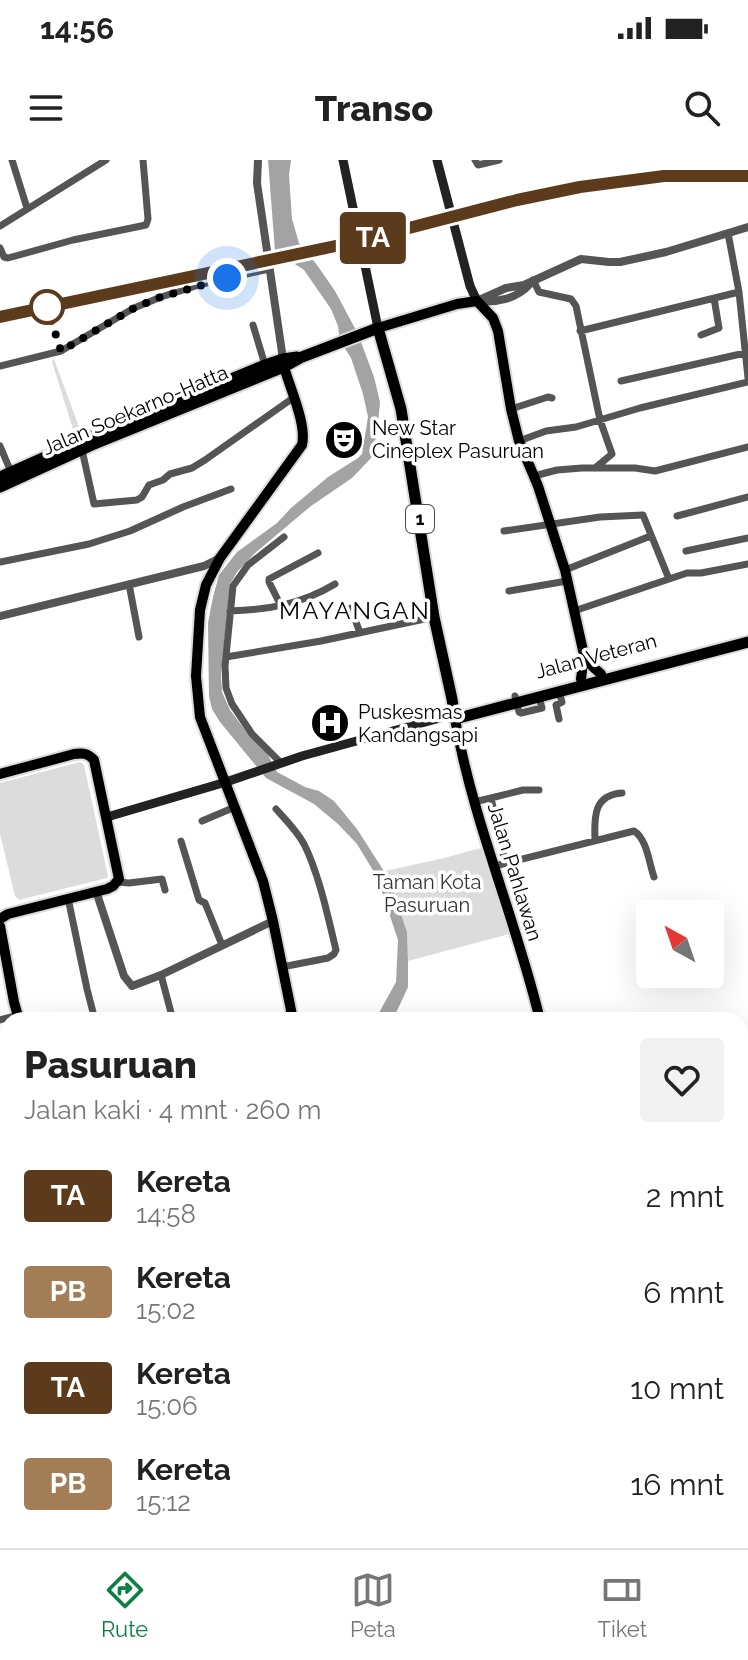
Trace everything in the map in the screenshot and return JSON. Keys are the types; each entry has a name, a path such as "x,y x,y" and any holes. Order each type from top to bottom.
{"highway":[{"path":"283,363 378,328"},
{"name":"1","path":"378,328 401,409 434,617 454,716"},
{"name":"Jalan Soekarno-Hatta","path":"6,475 265,365 283,363"},
{"name":"Jalan Soekarno-Hatta","path":"0,487 283,363"},
{"name":"Jalan Veteran","path":"454,716 730,643 748,634"},
{"name":"Jalan Veteran","path":"515,700 541,702 601,674 730,643 748,642"}],"main road":[{"path":"343,160 378,328 477,301"},
{"path":"437,160 470,286 477,301 493,318 498,331 519,441 551,524 566,576 584,655 579,683"},
{"path":"283,363 303,433 302,445 220,558 206,585 200,610 196,676 198,710 263,881 291,1012"},
{"path":"584,655 601,674"},
{"path":"107,817 314,752 454,716"},
{"name":"Jalan Pahlawan","path":"454,716 474,802 500,864 538,1012"},
{"path":"0,774 74,754 87,754 94,760 119,879 101,890 8,914 0,919"},
{"path":"0,928 17,1012"}],"street":[{"path":"12,160 27,208"},
{"path":"0,226 106,160"},
{"path":"0,248 4,257 8,258 146,225 143,160"},
{"path":"258,160 257,183 283,363"},
{"path":"475,160 478,165 499,160"},
{"path":"477,301 503,300 524,290 533,280 581,259 620,262 666,252 748,227"},
{"path":"519,441 546,431 576,427 748,380 744,306 728,233"},
{"path":"0,366 61,351 134,308 161,297 269,269"},
{"path":"533,280 539,292 571,299 576,306 600,420 616,467"},
{"path":"580,331 739,292"},
{"path":"701,335 719,328 714,298"},
{"path":"253,325 265,365"},
{"path":"621,381 746,347"},
{"path":"82,450 94,504 137,500 149,485 170,474 192,468 293,398"},
{"path":"511,409 552,398"},
{"path":"0,446 6,475"},
{"path":"534,476 557,470 616,467 655,471 748,447"},
{"path":"595,468 612,454"},
{"path":"0,562 89,544 231,489"},
{"path":"677,516 748,497"},
{"path":"504,531 600,517 642,515 669,579"},
{"path":"279,764 232,704 226,688 226,657 233,586 248,565 284,537"},
{"path":"509,591 566,576 648,537 652,538"},
{"path":"686,551 748,538"},
{"path":"281,606 269,579 318,553"},
{"path":"0,616 197,567 220,558"},
{"path":"574,611 687,573 748,564"},
{"path":"197,567 203,573 206,585"},
{"path":"129,584 139,637"},
{"path":"230,611 281,606 305,600 335,584"},
{"path":"351,608 360,633"},
{"path":"226,657 434,617"},
{"path":"541,702 556,705 562,702 559,692"},
{"path":"556,705 559,719"},
{"path":"474,802 523,790 539,790"},
{"path":"595,840 594,820 602,800 622,793"},
{"path":"491,798 500,864 637,832 654,877"},
{"path":"202,821 235,807"},
{"path":"276,809 304,844 336,948 331,957 282,967"},
{"path":"181,841 199,900 205,903 222,945"},
{"path":"118,882 162,879 165,890"},
{"path":"101,890 128,982 134,986 273,921"},
{"path":"68,898 93,1012"},
{"path":"161,975 171,1012"}],"green space":[{"path":"54,359 79,427 77,429 73,429 52,362"},
{"path":"80,762 84,765 108,876 19,900 15,896 0,834 0,783"},
{"name":"Taman Kota Pasuruan","path":"488,846 513,933 408,961 407,932 385,871"}],"shaded area":[{"path":"268,160 291,160 292,219 299,243 335,291 358,334 380,402 378,423 373,456 352,478 311,506 255,553 230,584 222,692 230,710 267,753 277,772 334,801 357,829 389,879 407,932 408,987 396,1012 379,1012 396,982 398,940 377,877 357,844 338,824 314,804 266,778 220,722 209,696 208,623 219,575 237,552 277,523 328,477 362,454 368,417 351,358 340,341 331,309 304,270 275,251"}],"railway":[{"path":"0,317 359,241 537,195 664,176 748,176"}],"train":[{"name":"TA","path":"0,317 359,241 537,195 664,176 748,176"}],"place":[{"name":"New Star Cineplex Pasuruan","path":"344,440"},
{"name":"Puskesmas Kandangsapi","path":"330,723"}],"district":[{"name":"MAYANGAN","path":"355,611"}],"route":[{"path":"47,307 61,351 134,308 227,278"}]}
